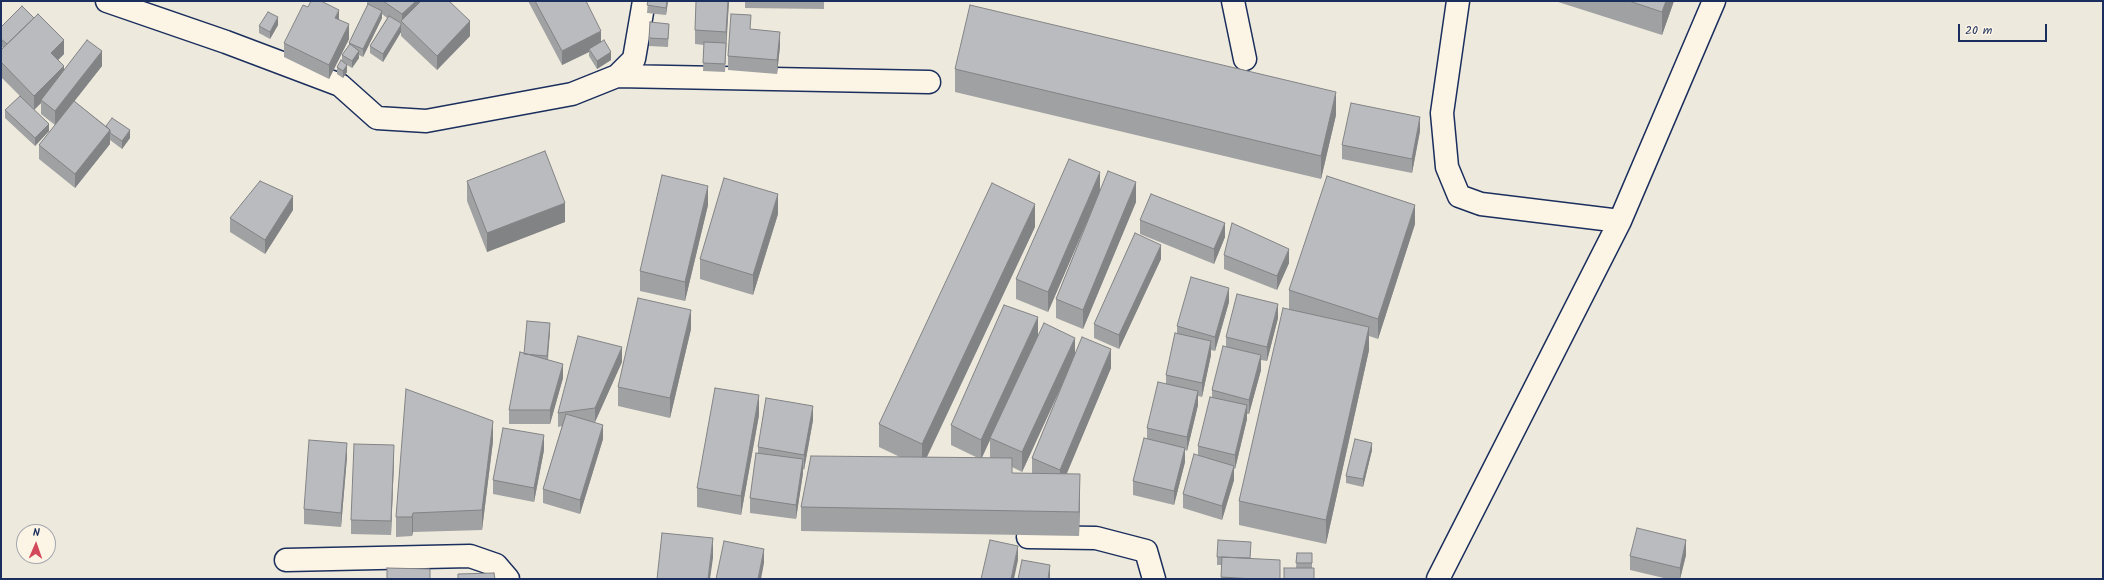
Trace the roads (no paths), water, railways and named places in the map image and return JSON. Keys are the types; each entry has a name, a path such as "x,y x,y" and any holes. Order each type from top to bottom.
{"street":[{"path":"107,1 226,42 340,85 377,118 426,121 572,94 617,76 929,82"},
{"path":"617,76 634,58 644,1"},
{"path":"1233,1 1245,59"},
{"path":"1458,1 1442,113 1446,167 1459,196 1481,204 1620,221"},
{"path":"1438,579 1620,221 1714,1"},
{"path":"1028,538 1096,538 1146,551 1154,579"},
{"path":"286,560 470,556 496,565 508,579"}]}
